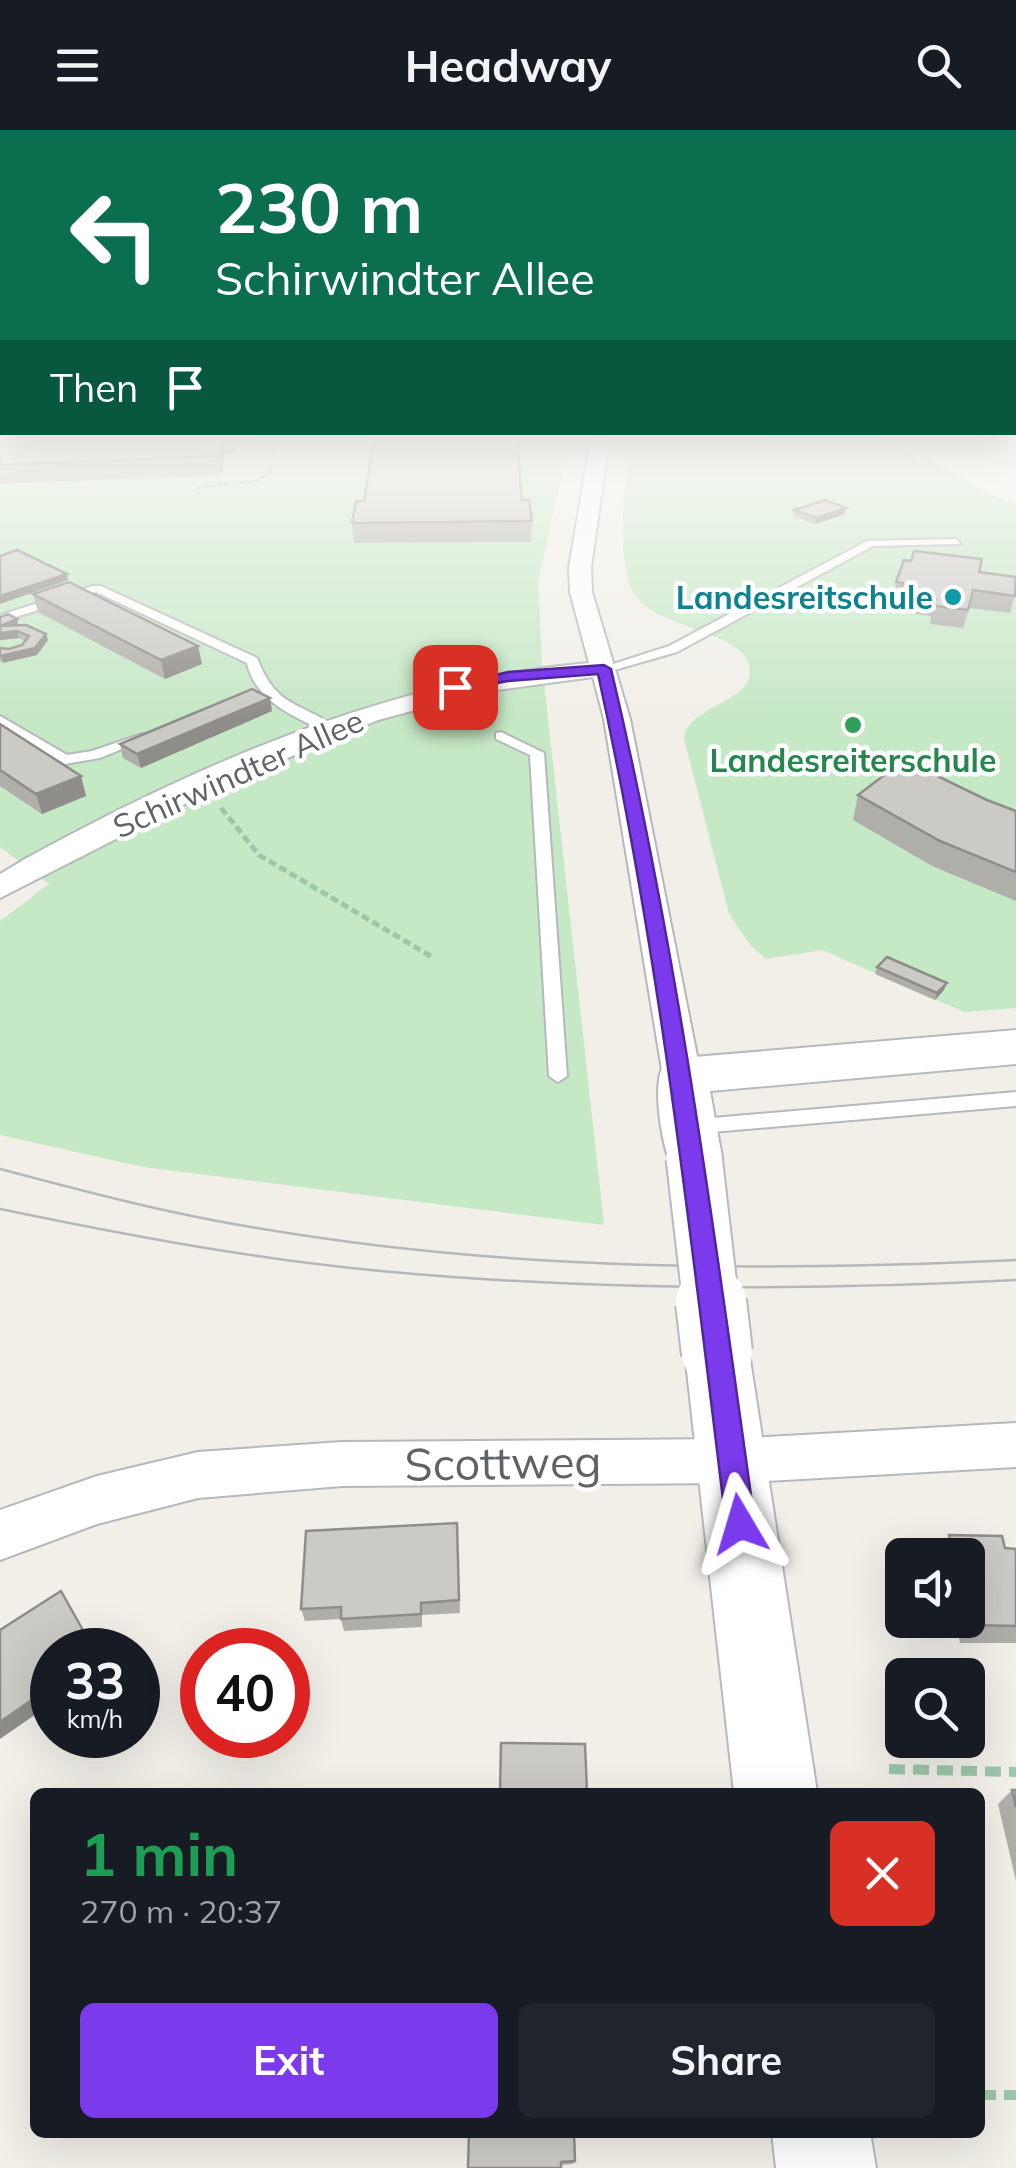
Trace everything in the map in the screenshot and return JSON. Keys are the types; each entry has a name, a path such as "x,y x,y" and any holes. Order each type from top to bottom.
{"street":[{"path":"586,529 580,566 590,633 604,669 629,776 688,1120 775,1788"},
{"name":"Schirwindter Allee","path":"5,877 202,784 331,729 455,687 508,676 604,669"},
{"path":"688,1120 1016,1048"},
{"name":"Scottweg","path":"0,1535 97,1500 198,1474 342,1464 727,1426 1016,1445"},
{"path":"823,2138 826,2168"}],"lane":[{"path":"604,669 674,650 871,543 956,542"},
{"path":"0,619 97,588 254,661 255,675 272,698 331,729"},
{"path":"246,694 264,687"},
{"path":"0,720 65,760 95,755 156,732"},
{"path":"501,736 537,753 558,1076"},
{"path":"688,1120 1016,1098"}],"path":[{"path":"202,784 259,855 434,958"},
{"path":"889,1769 1016,1772"},
{"path":"985,2094 1016,2095"}],"green space":[{"path":"0,529 550,529 538,581 542,664 604,1225 143,1167 0,1135 0,921 49,884 0,847"},
{"name":"Landesreiterschule","path":"1016,529 1016,1008 964,1012 822,950 766,959 751,946 729,914 684,738 696,719 741,690 750,670 745,656 733,645 674,621 640,601 626,571 623,532"}],"building":[{"path":"17,550 67,574 0,596 0,556"},
{"path":"914,551 982,559 979,572 1016,577 1015,596 973,590 968,610 934,606 936,599 899,594 903,583 896,582 904,560 911,561"},
{"path":"69,582 198,646 161,660 33,594"},
{"path":"8,614 17,619 0,626 0,617"},
{"path":"26,625 46,634 35,648 0,656 0,648 22,645 29,636 17,631 0,633 0,626"},
{"path":"252,689 270,698 137,754 120,744"},
{"path":"0,724 81,776 36,794 0,770"},
{"path":"904,760 1016,811 1016,872 940,841 858,795"},
{"path":"887,957 947,983 937,993 877,967"},
{"path":"457,1523 459,1600 421,1603 421,1614 341,1619 341,1607 301,1609 306,1531"},
{"path":"949,1535 1002,1536 1005,1548 1016,1549 1016,1626 985,1625 985,1538"},
{"path":"61,1591 82,1628 30,1628 30,1701 0,1722 0,1630"},
{"path":"501,1743 585,1744 587,1788 500,1788"},
{"path":"469,2138 574,2138 575,2161 561,2162 561,2168 468,2168"}],"tram line":[{"path":"0,1169 219,1221 346,1242 442,1252 537,1260 728,1266 1016,1260"},
{"path":"0,1209 237,1253 460,1278 698,1287 1016,1280"}],"place":[{"name":"Landesreitschule","path":"953,597"},
{"name":"Landesreiterschule","path":"853,725"}],"route":[{"path":"455,687 508,676 604,669 629,776 682,1076 740,1524"}]}
